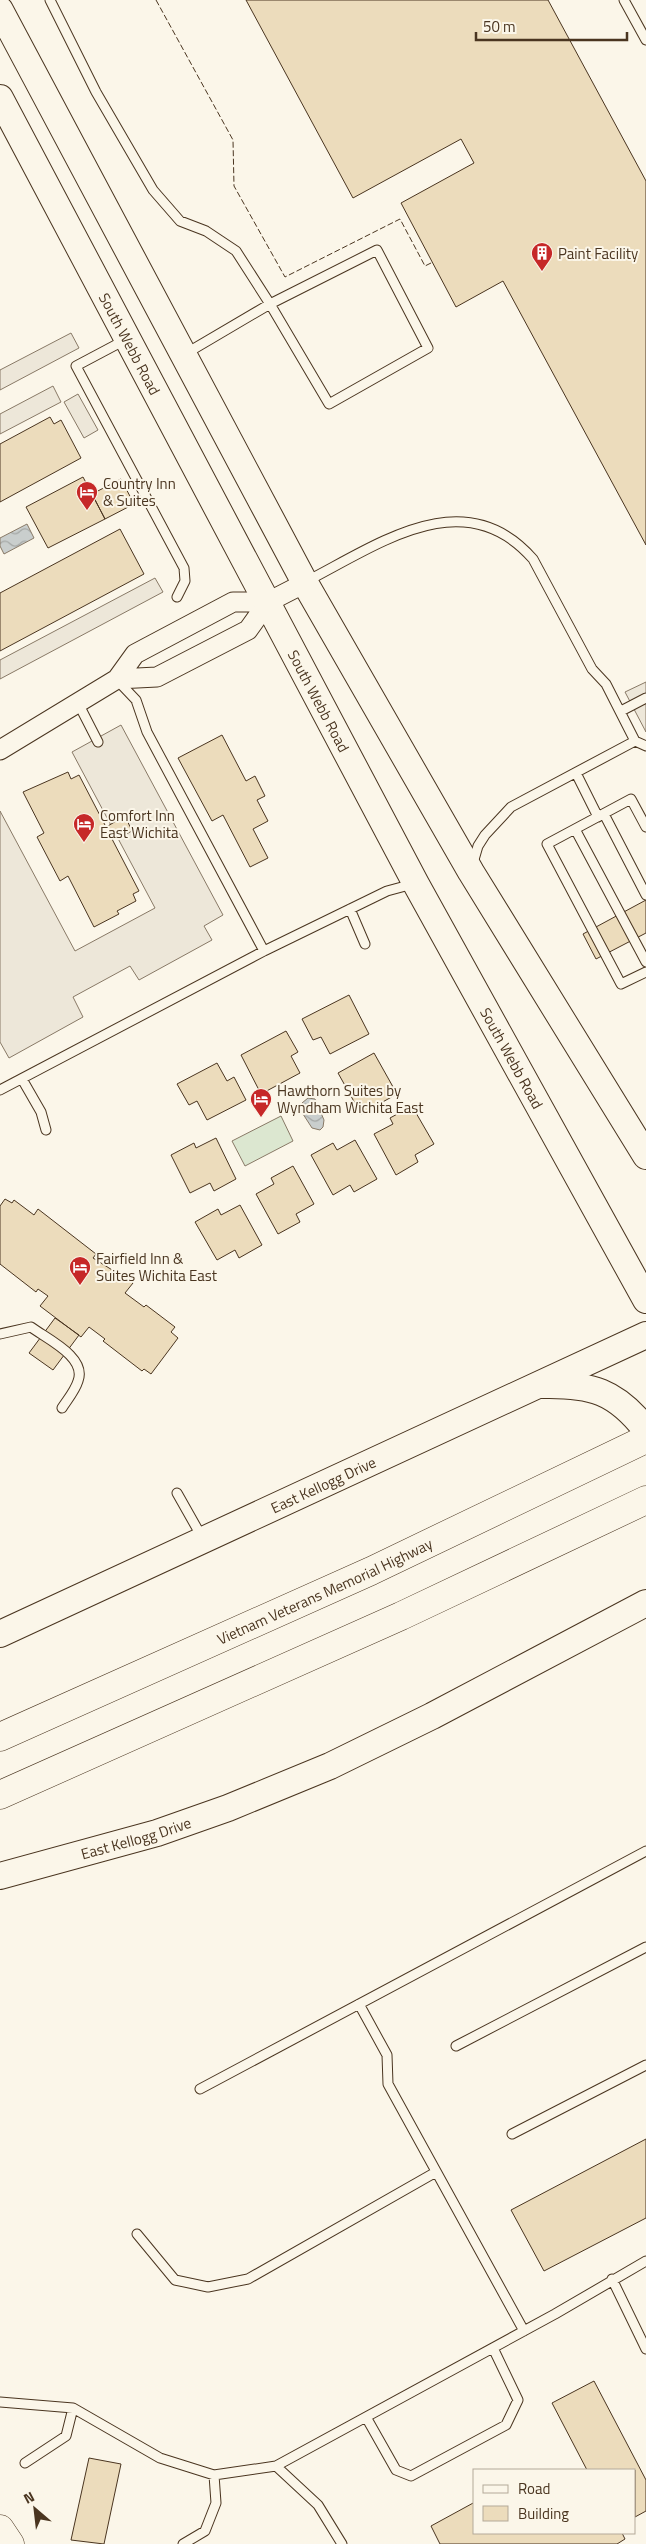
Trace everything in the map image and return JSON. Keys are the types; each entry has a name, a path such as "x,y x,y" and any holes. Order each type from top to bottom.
{"highway":[{"name":"Vietnam Veterans Memorial Highway","path":"0,1737 371,1571 646,1439"},
{"path":"0,1795 401,1616 646,1500"},
{"path":"0,2529 10,2544"}],"main road":[{"path":"0,10 305,583 471,872 646,1156"},
{"name":"South Webb Road","path":"0,98 416,884 646,1300"},
{"name":"East Kellogg Drive","path":"0,1634 646,1335"},
{"path":"537,1385 585,1387 608,1394 628,1409 646,1430"},
{"name":"East Kellogg Drive","path":"0,1876 157,1833 305,1776 382,1742 646,1604"}],"street":[{"path":"0,749 77,701 117,679 135,654 234,602 268,602 305,583"},
{"path":"117,679 157,677 248,630 268,602"}],"lane":[{"path":"50,0 96,92 152,190 180,221 206,231 236,251 270,304 329,404 428,348 377,250 270,304 184,354"},
{"path":"624,0 646,40"},
{"path":"127,339 76,366 184,568 186,582 178,597"},
{"path":"305,583 413,528 450,521 482,524 497,530 523,548 533,559 592,669 606,684 635,741 646,746"},
{"path":"117,679 136,700 147,732 264,951"},
{"path":"621,711 646,698"},
{"path":"77,701 98,742"},
{"path":"471,872 478,846 492,825 511,807 635,741"},
{"path":"576,773 646,895"},
{"path":"646,827 631,799 547,844 621,984 646,972"},
{"path":"575,829 646,962"},
{"path":"0,1090 264,951 387,891 416,884"},
{"path":"350,909 365,944"},
{"path":"22,1078 41,1112 46,1130"},
{"path":"0,1334 31,1327 76,1359 81,1371 78,1382 62,1408"},
{"path":"177,1493 203,1540"},
{"path":"200,2089 646,1851"},
{"path":"456,2046 646,1947"},
{"path":"359,2004 387,2055 388,2084 524,2331"},
{"path":"512,2134 646,2065"},
{"path":"137,2234 175,2280 208,2287 248,2279 436,2172"},
{"path":"0,2402 73,2408 160,2458 214,2475 276,2466 494,2348 646,2261"},
{"path":"612,2279 646,2349"},
{"path":"366,2417 396,2470 411,2476 506,2426 518,2400 494,2348"},
{"path":"25,2463 66,2436 73,2408"},
{"path":"276,2466 318,2505 342,2544"},
{"path":"182,2544 205,2531 216,2504 214,2475"}],"green space":[{"path":"281,1116 293,1141 245,1166 232,1141"}],"shaded area":[{"path":"71,333 79,348 0,390 0,370"},
{"path":"53,386 61,402 0,434 0,414"},
{"path":"78,394 98,430 84,438 64,402"},
{"path":"155,578 163,592 0,679 0,660"},
{"path":"646,682 646,732 625,692"},
{"path":"121,725 223,915 204,926 212,940 139,980 130,966 73,997 83,1017 9,1058 0,1042 0,811 75,951 155,908 72,752"}],"water":[{"path":"27,524 34,538 4,554 0,546 0,538"},
{"path":"308,1098 315,1099 324,1120 323,1127 320,1130 312,1128 303,1114 302,1103"}],"building":[{"name":"Paint Facility","path":"246,0 548,0 646,181 646,545 503,281 456,307 401,203 474,163 461,139 353,198"},
{"path":"50,417 54,424 61,420 81,458 0,502 0,444"},
{"path":"83,477 105,519 48,548 26,507"},
{"path":"121,479 134,504 105,519 92,494"},
{"path":"120,529 144,574 0,651 0,593"},
{"path":"222,735 246,781 255,776 265,796 257,800 268,821 253,829 268,858 250,867 223,815 212,821 178,758"},
{"path":"68,772 71,779 79,775 106,827 125,816 132,831 112,839 139,891 133,894 136,901 117,911 119,914 94,927 68,876 60,881 37,837 44,833 23,792"},
{"path":"646,900 646,933 596,959 583,934"},
{"path":"349,995 369,1034 330,1054 321,1037 313,1040 302,1019"},
{"path":"286,1031 298,1052 291,1056 300,1073 261,1094 241,1055"},
{"path":"374,1053 397,1094 361,1114 338,1073"},
{"path":"217,1063 227,1081 234,1077 246,1100 207,1120 197,1101 189,1105 177,1084"},
{"path":"412,1106 434,1144 415,1155 418,1162 396,1175 374,1134 393,1124 390,1118"},
{"path":"216,1138 236,1179 214,1191 210,1183 190,1193 171,1155 194,1143 196,1148"},
{"path":"355,1140 377,1179 354,1192 350,1185 333,1195 311,1155 333,1143 337,1150"},
{"path":"293,1166 314,1204 296,1214 300,1222 278,1234 256,1194 274,1184 271,1178"},
{"name":"Fairfield Inn & Suites Wichita East","path":"5,1199 12,1203 14,1200 34,1215 38,1209 96,1254 93,1258 133,1283 125,1293 144,1307 146,1305 175,1327 171,1332 178,1338 151,1374 144,1369 142,1371 103,1341 105,1339 89,1327 81,1337 40,1306 48,1296 38,1289 36,1292 0,1264 0,1206"},
{"path":"240,1205 262,1245 239,1258 235,1250 217,1260 195,1222 218,1209 221,1215"},
{"path":"55,1318 79,1335 53,1370 29,1353"},
{"path":"646,2139 646,2218 544,2271 511,2210"},
{"path":"594,2381 646,2480 646,2511 636,2516 636,2469 586,2469 552,2403"},
{"path":"89,2458 121,2464 104,2544 71,2540"},
{"path":"473,2503 473,2534 622,2534 625,2539 617,2544 440,2544 431,2526"}],"fence":[{"path":"156,0 233,140 234,186 285,277 400,219 425,266 433,262"}],"place":[{"name":"Paint Facility","path":"542,272"},
{"name":"Country Inn & Suites","path":"87,511"},
{"name":"Comfort Inn East Wichita","path":"84,843"},
{"name":"Hawthorn Suites by Wyndham Wichita East","path":"261,1118"},
{"name":"Fairfield Inn & Suites Wichita East","path":"80,1286"}]}
